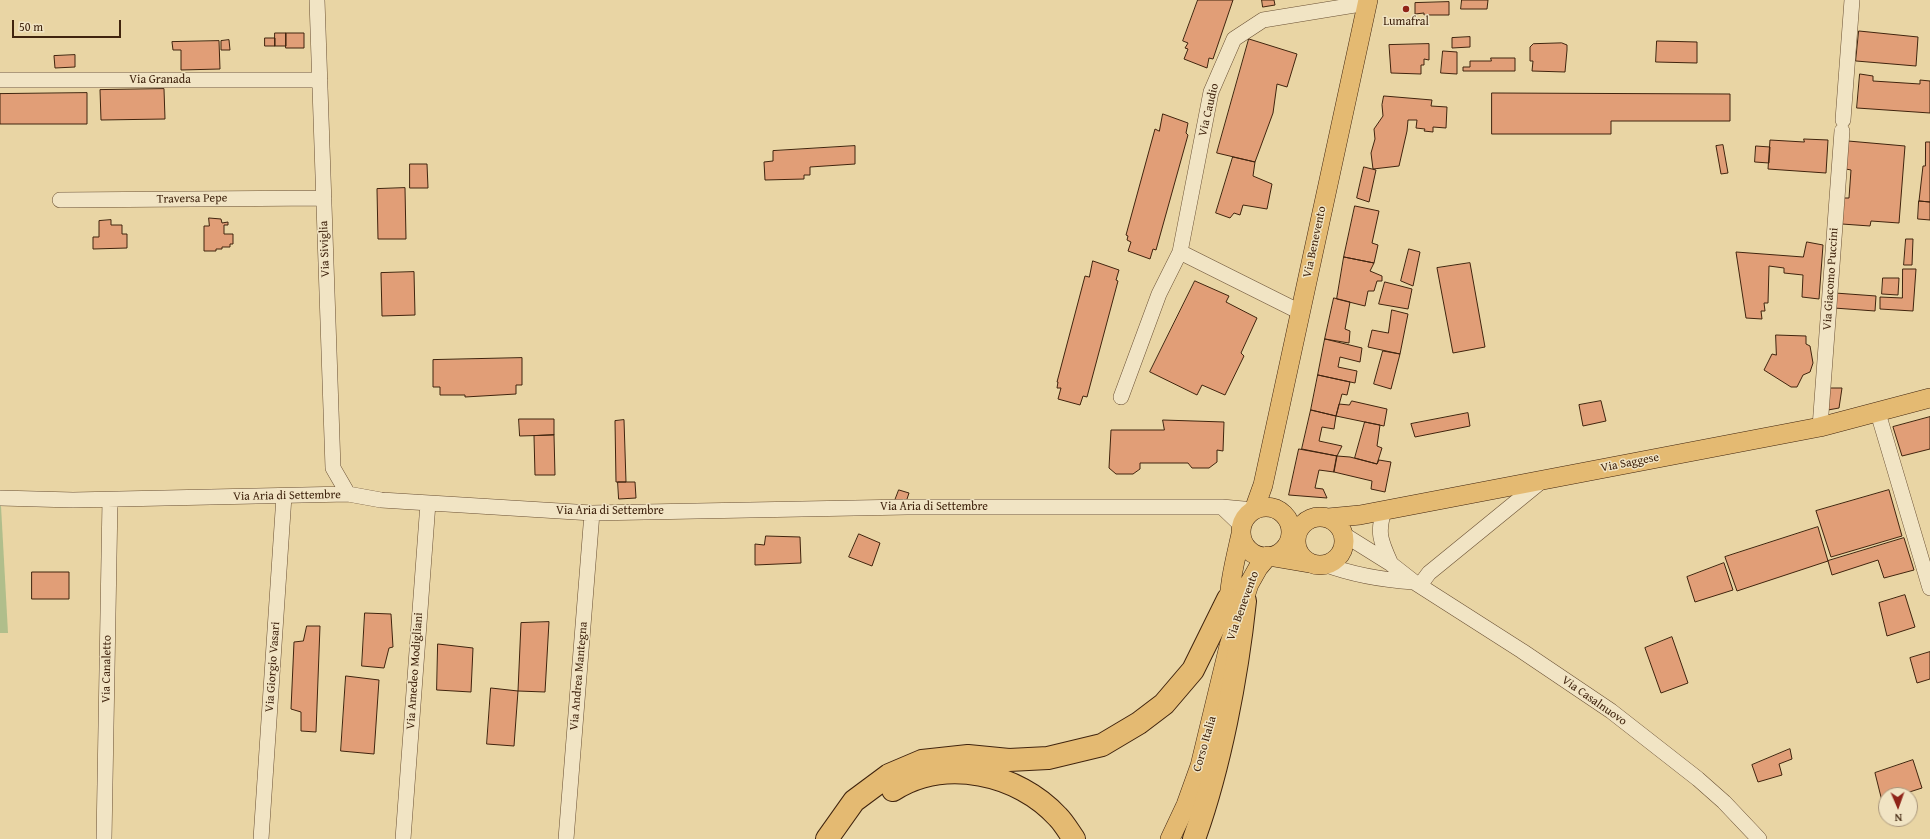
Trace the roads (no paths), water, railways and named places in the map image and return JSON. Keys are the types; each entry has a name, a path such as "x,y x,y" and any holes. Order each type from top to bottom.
{"highway":[{"path":"827,839 854,801 889,775 922,761 968,756 1010,760 1048,758 1102,745 1139,723 1164,704 1193,670 1236,600"},
{"path":"1194,839 1213,774 1241,640 1236,600"},
{"path":"844,839 855,821 872,804 900,786 928,776 957,772 983,774 1013,784 1040,800 1058,817 1074,839"}],"main road":[{"name":"Via Benevento","path":"1254,510 1263,485 1368,2"},
{"name":"Via Saggese","path":"1323,517 1360,515 1820,427 1878,413 1930,398"},
{"path":"1263,485 1273,508 1286,516 1289,523 1290,538 1282,551 1268,556"},
{"path":"1267,507 1273,508 1323,517 1340,527 1343,534 1342,550 1338,556 1317,563 1255,554 1248,549 1241,530 1248,514 1254,510 1267,507"},
{"path":"1343,534 1385,509"},
{"path":"1317,563 1303,559 1296,547 1297,533 1305,522 1323,517"},
{"name":"Via Benevento","path":"1229,646 1236,600 1241,530"},
{"name":"Via Benevento","path":"1236,600 1268,556"},
{"name":"Corso Italia","path":"1170,839 1186,805 1200,766 1229,646"}],"street":[{"name":"Via Siviglia","path":"317,0 332,468 348,494"},
{"name":"Via Giacomo Puccini","path":"1820,427 1852,0"},
{"name":"Via Caudio","path":"1121,397 1160,294 1180,252 1211,92 1234,39 1263,20 1368,2"},
{"name":"Via Granada","path":"0,80 320,80"},
{"name":"Traversa Pepe","path":"60,200 324,198"},
{"path":"1180,252 1300,312"},
{"path":"1878,413 1930,588"},
{"path":"1317,563 1343,571 1384,580 1417,584 1543,480"},
{"name":"Via Aria di Settembre","path":"0,498 110,500 348,494 381,500 592,513 907,507 1222,507 1254,510"},
{"name":"Via Giorgio Vasari","path":"262,839 284,496"},
{"name":"Via Canaletto","path":"104,839 110,500"},
{"name":"Via Amedeo Modigliani","path":"403,839 428,503"},
{"path":"1222,507 1241,530"},
{"path":"1385,509 1379,524 1380,535 1391,564"},
{"name":"Via Andrea Mantegna","path":"566,839 592,513"},
{"name":"Via Casalnuovo","path":"1343,534 1391,564 1417,584 1522,650 1641,734 1698,779 1724,802 1759,839"}],"place":[{"name":"Lumafral","path":"1406,9"}]}
